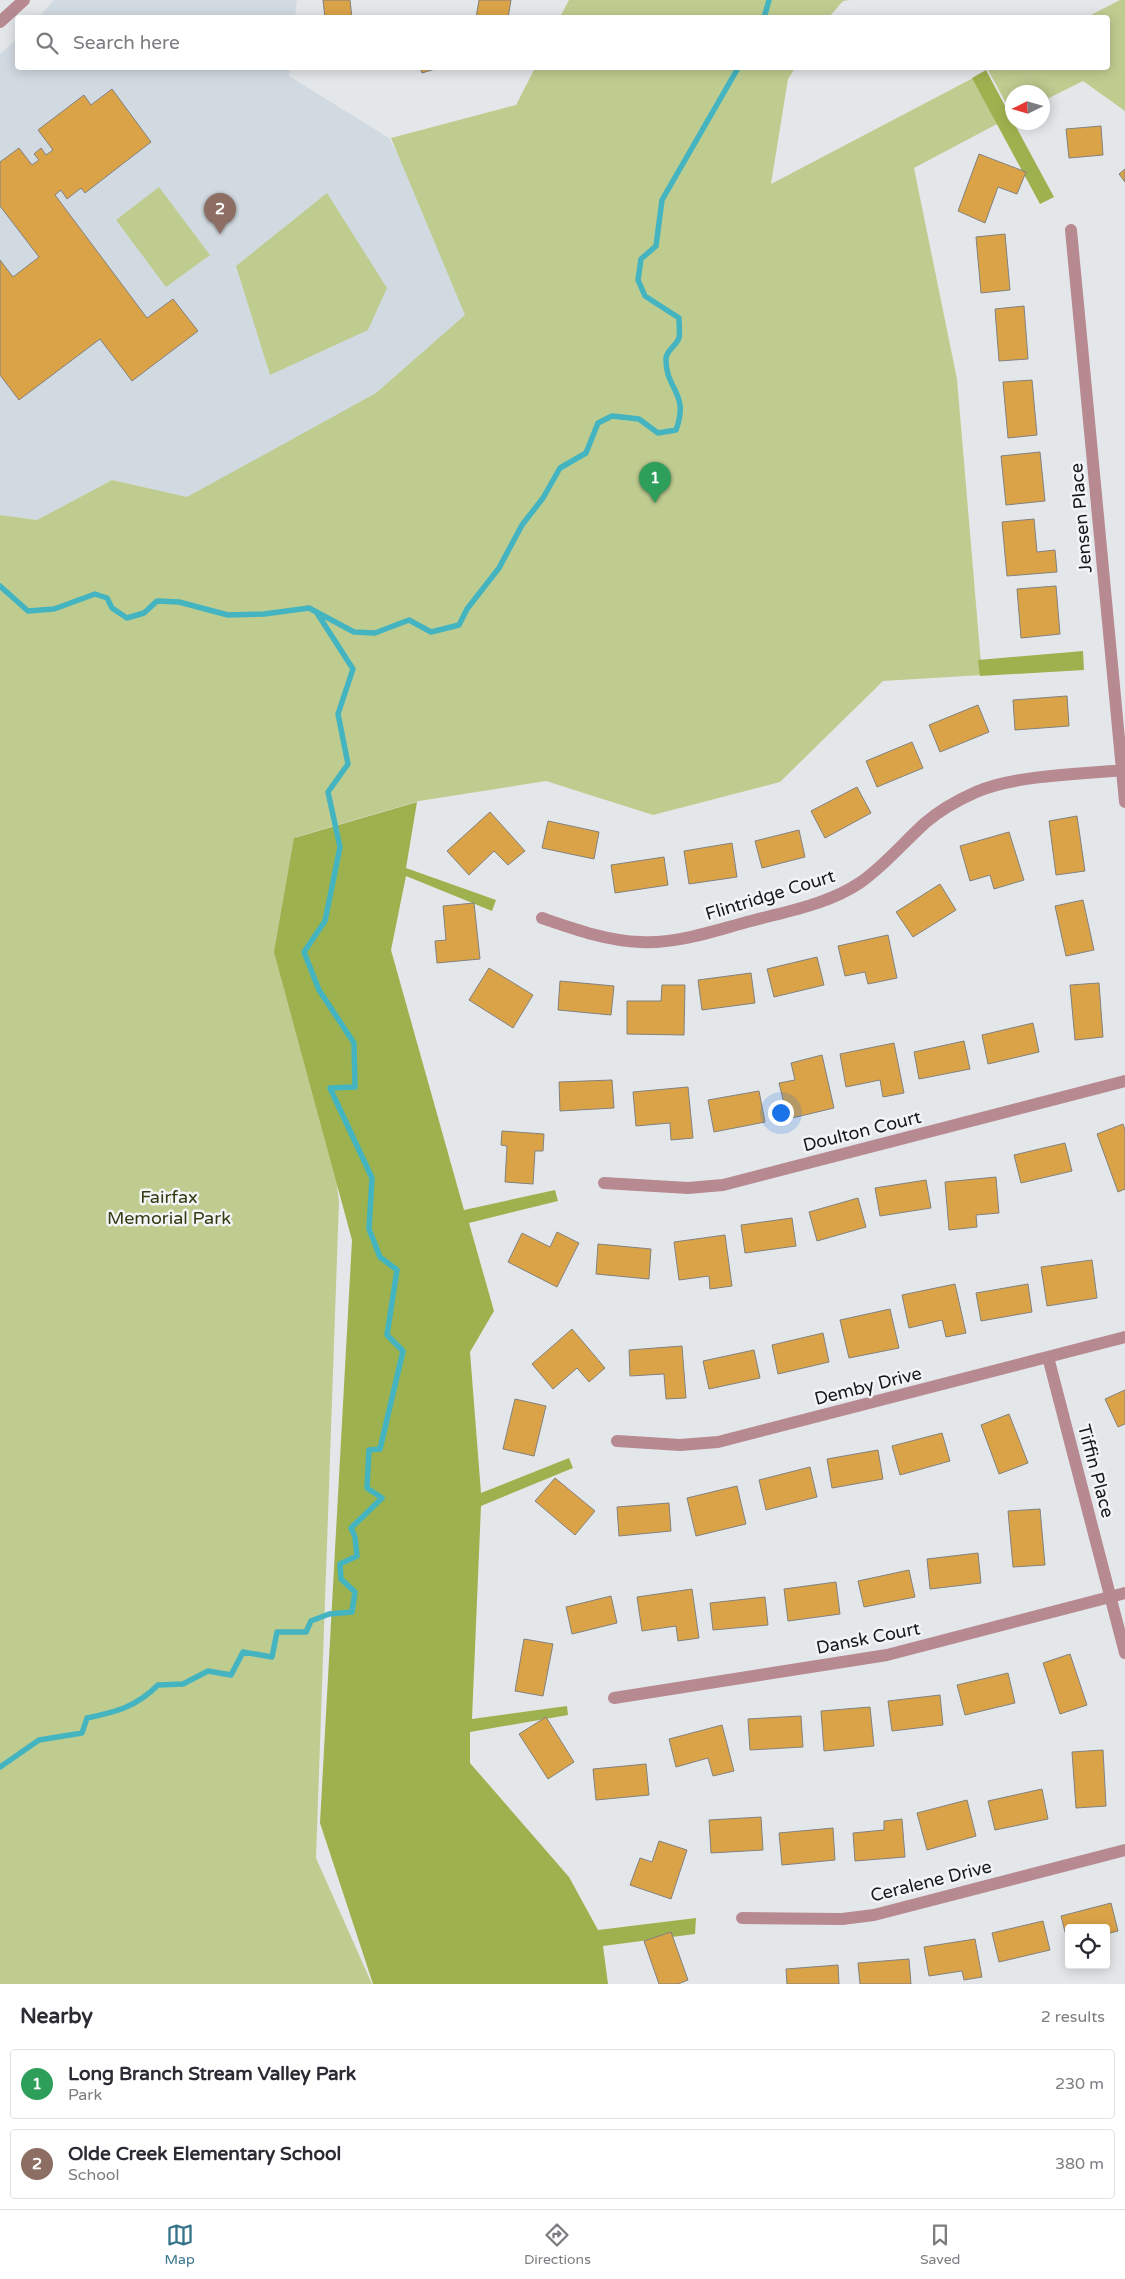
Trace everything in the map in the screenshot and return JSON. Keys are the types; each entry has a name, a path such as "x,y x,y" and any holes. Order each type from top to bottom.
{"street":[{"path":"0,22 24,0"},
{"name":"Jensen Place","path":"1071,230 1124,770 1125,802"},
{"name":"Flintridge Court","path":"542,918 581,932 622,941 658,942 688,938 816,904 842,894 861,883 886,863 936,814 978,791 1018,781 1124,770"},
{"name":"Doulton Court","path":"604,1183 688,1188 722,1185 1125,1081"},
{"name":"Demby Drive","path":"617,1441 680,1445 718,1442 1125,1337"},
{"name":"Tiffin Place","path":"1048,1357 1125,1652"},
{"name":"Dansk Court","path":"614,1698 887,1655 1125,1593"},
{"name":"Ceralene Drive","path":"742,1918 842,1919 874,1915 1125,1850"}],"shaded area":[{"path":"54,0 297,0 295,15 41,15"},
{"path":"15,41 15,70 290,70 289,76 389,138 493,330 187,498 112,480 37,520 0,515 0,54"}],"green space":[{"path":"569,0 849,0 843,1 831,15 561,15"},
{"path":"1120,0 1125,0 1125,111 1083,81 1050,98 1050,85 1005,85 1005,101 988,70 1110,70 1110,15 1091,15"},
{"name":"Fairfax Memorial Park","path":"534,70 794,70 788,79 771,184 975,77 999,123 914,168 957,379 982,675 883,681 780,782 653,815 546,781 419,801 296,837 339,1201 316,1858 372,1984 0,1984 0,515 37,520 112,480 187,497 376,393 465,315 391,138 516,105"},
{"path":"986,70 1005,106 1005,130 1018,130 1054,197 1040,204 972,78"},
{"path":"159,187 210,255 166,287 116,220"},
{"path":"327,193 387,288 368,330 270,375 236,266"},
{"path":"1083,651 1084,670 980,676 978,660"},
{"path":"417,802 406,868 496,900 492,911 406,876 391,950 464,1210 555,1190 558,1201 469,1223 494,1311 470,1352 481,1493 569,1458 573,1468 481,1506 472,1719 567,1706 568,1715 470,1732 470,1763 569,1877 598,1930 696,1918 695,1934 603,1946 608,1984 373,1984 320,1823 352,1240 274,952 294,838"}],"building":[{"path":"323,0 350,0 352,15 325,15"},
{"path":"479,0 511,0 508,15 476,15"},
{"path":"421,70 432,70 422,73"},
{"path":"112,89 151,142 85,193 81,188 67,199 61,190 55,195 147,318 173,299 198,331 132,381 100,339 19,400 0,375 0,260 13,277 39,257 0,206 0,162 19,148 32,165 39,160 34,154 41,148 46,155 53,150 38,130 84,95 91,105"},
{"path":"1101,126 1103,155 1069,158 1066,129"},
{"path":"979,154 1026,172 1017,194 998,187 985,223 958,211"},
{"path":"1125,169 1125,182 1119,174"},
{"path":"1005,234 1010,290 981,293 976,237"},
{"path":"1024,306 1028,359 999,361 995,309"},
{"path":"1032,380 1037,435 1008,438 1003,382"},
{"path":"1040,452 1045,501 1006,505 1001,456"},
{"path":"1034,519 1037,552 1055,550 1057,572 1007,576 1002,522"},
{"path":"1056,586 1060,634 1021,638 1017,589"},
{"path":"1067,696 1069,726 1015,730 1013,700"},
{"path":"978,705 989,732 940,752 929,725"},
{"path":"912,742 923,768 877,787 866,761"},
{"path":"857,787 871,813 825,838 811,811"},
{"path":"490,812 525,851 508,865 494,851 469,875 447,851"},
{"path":"1077,816 1085,871 1056,875 1049,821"},
{"path":"548,821 599,832 594,859 542,848"},
{"path":"799,830 805,857 762,868 755,841"},
{"path":"1009,832 1024,880 994,889 990,875 970,881 960,846"},
{"path":"732,843 737,877 689,884 684,851"},
{"path":"664,857 668,885 615,893 611,865"},
{"path":"940,884 956,910 913,937 896,912"},
{"path":"1083,900 1094,950 1066,956 1055,906"},
{"path":"474,903 480,959 437,963 435,941 446,940 443,906"},
{"path":"888,935 897,978 868,984 865,972 845,976 838,946"},
{"path":"817,957 824,985 774,997 767,969"},
{"path":"489,968 533,995 513,1028 469,1000"},
{"path":"751,973 755,1003 702,1010 698,980"},
{"path":"560,981 614,986 611,1015 558,1010"},
{"path":"1099,983 1103,1037 1075,1040 1070,985"},
{"path":"662,985 685,985 684,1035 627,1034 627,1001 661,1001"},
{"path":"1033,1023 1039,1052 988,1064 982,1035"},
{"path":"964,1041 970,1069 919,1079 914,1052"},
{"path":"894,1043 904,1093 883,1097 880,1080 846,1087 840,1054"},
{"path":"822,1055 834,1108 788,1119 779,1083 795,1080 791,1063"},
{"path":"612,1080 614,1108 560,1111 559,1082"},
{"path":"688,1087 693,1138 671,1140 670,1123 636,1126 633,1092"},
{"path":"759,1091 765,1122 714,1132 708,1100"},
{"path":"1123,1124 1125,1130 1125,1189 1118,1192 1097,1134"},
{"path":"502,1131 544,1134 543,1151 535,1151 533,1184 505,1182 507,1146 501,1145"},
{"path":"1065,1143 1072,1171 1021,1183 1014,1155"},
{"path":"996,1177 999,1213 976,1215 977,1227 949,1230 945,1182"},
{"path":"926,1180 931,1208 880,1216 875,1188"},
{"path":"858,1198 866,1227 817,1241 809,1212"},
{"path":"792,1218 796,1246 745,1253 741,1225"},
{"path":"557,1232 579,1243 557,1287 508,1262 522,1233 550,1247"},
{"path":"725,1235 732,1286 710,1289 709,1276 679,1280 674,1242"},
{"path":"598,1244 651,1249 649,1279 596,1274"},
{"path":"1092,1260 1097,1298 1047,1306 1041,1267"},
{"path":"955,1284 966,1333 946,1337 942,1320 909,1328 902,1295"},
{"path":"1028,1284 1032,1312 981,1321 976,1293"},
{"path":"890,1309 899,1348 849,1358 840,1320"},
{"path":"572,1329 605,1368 589,1382 577,1368 553,1389 532,1364"},
{"path":"823,1333 829,1362 778,1374 772,1345"},
{"path":"682,1346 686,1398 666,1399 664,1374 630,1376 629,1350"},
{"path":"754,1350 760,1378 709,1389 703,1361"},
{"path":"1125,1390 1125,1424 1118,1427 1105,1399"},
{"path":"515,1399 546,1406 534,1456 503,1449"},
{"path":"1009,1414 1028,1463 999,1474 981,1425"},
{"path":"942,1433 950,1461 900,1475 892,1446"},
{"path":"878,1450 883,1479 832,1488 827,1459"},
{"path":"810,1467 817,1497 766,1510 759,1480"},
{"path":"555,1478 595,1511 575,1535 535,1501"},
{"path":"737,1486 746,1524 696,1536 687,1498"},
{"path":"669,1503 671,1531 619,1536 617,1507"},
{"path":"1040,1509 1045,1565 1013,1567 1008,1511"},
{"path":"978,1553 981,1583 930,1589 927,1559"},
{"path":"909,1570 915,1597 864,1607 858,1581"},
{"path":"836,1582 840,1614 788,1621 784,1589"},
{"path":"692,1589 699,1638 678,1641 676,1626 642,1631 637,1597"},
{"path":"611,1596 617,1623 572,1634 566,1607"},
{"path":"765,1597 768,1625 713,1630 710,1603"},
{"path":"524,1639 553,1644 543,1696 515,1691"},
{"path":"1070,1654 1087,1705 1060,1714 1043,1663"},
{"path":"1008,1673 1015,1703 965,1715 957,1685"},
{"path":"940,1695 943,1725 892,1731 888,1701"},
{"path":"870,1707 874,1746 824,1751 821,1711"},
{"path":"801,1716 803,1747 750,1750 748,1719"},
{"path":"546,1717 574,1762 548,1779 519,1734"},
{"path":"722,1725 734,1771 713,1776 708,1758 676,1767 669,1739"},
{"path":"1103,1750 1106,1806 1076,1808 1072,1752"},
{"path":"646,1764 649,1795 596,1800 593,1769"},
{"path":"1042,1789 1048,1819 995,1830 988,1801"},
{"path":"967,1800 976,1836 927,1850 917,1813"},
{"path":"761,1817 763,1850 711,1853 709,1820"},
{"path":"902,1819 905,1857 855,1861 853,1833 884,1830 884,1821"},
{"path":"833,1828 835,1860 782,1865 779,1833"},
{"path":"659,1841 687,1850 671,1899 630,1885 640,1858 652,1862"},
{"path":"1111,1903 1118,1931 1110,1933 1110,1924 1065,1924 1065,1932 1061,1916"},
{"path":"1043,1921 1050,1950 999,1962 992,1933"},
{"path":"671,1932 688,1980 678,1984 659,1984 644,1941"},
{"path":"975,1939 982,1977 964,1980 962,1971 929,1976 924,1947"},
{"path":"909,1959 911,1984 860,1984 858,1963"},
{"path":"838,1965 839,1984 787,1984 786,1969"}],"waterway":[{"path":"765,15 769,0"},
{"path":"0,586 28,611 54,609 95,594 107,598 112,608 127,618 144,613 157,601 179,602 228,615 264,614 309,608 354,632 375,633 409,620 431,632 459,625 467,609 499,568 522,525 543,498 560,468 586,453 598,423 612,416 639,419 658,433 676,430 680,417 679,399 669,377 666,358 679,338 679,318 645,296 638,280 641,259 656,246 662,200 737,70"},
{"path":"0,1767 39,1740 82,1733 87,1718 134,1704 158,1685 183,1684 208,1671 231,1675 243,1652 272,1657 277,1632 306,1632 311,1621 329,1614 352,1612 355,1592 341,1579 340,1564 357,1556 355,1537 351,1528 382,1498 367,1488 369,1450 380,1449 403,1351 387,1335 397,1270 380,1257 369,1229 372,1178 330,1088 355,1087 354,1043 319,990 304,952 325,921 340,847 328,792 348,764 338,714 353,669 317,613"}],"place":[{"name":"Olde Creek Elementary School","path":"220,234"},
{"name":"Long Branch Stream Valley Park","path":"655,503"}]}
